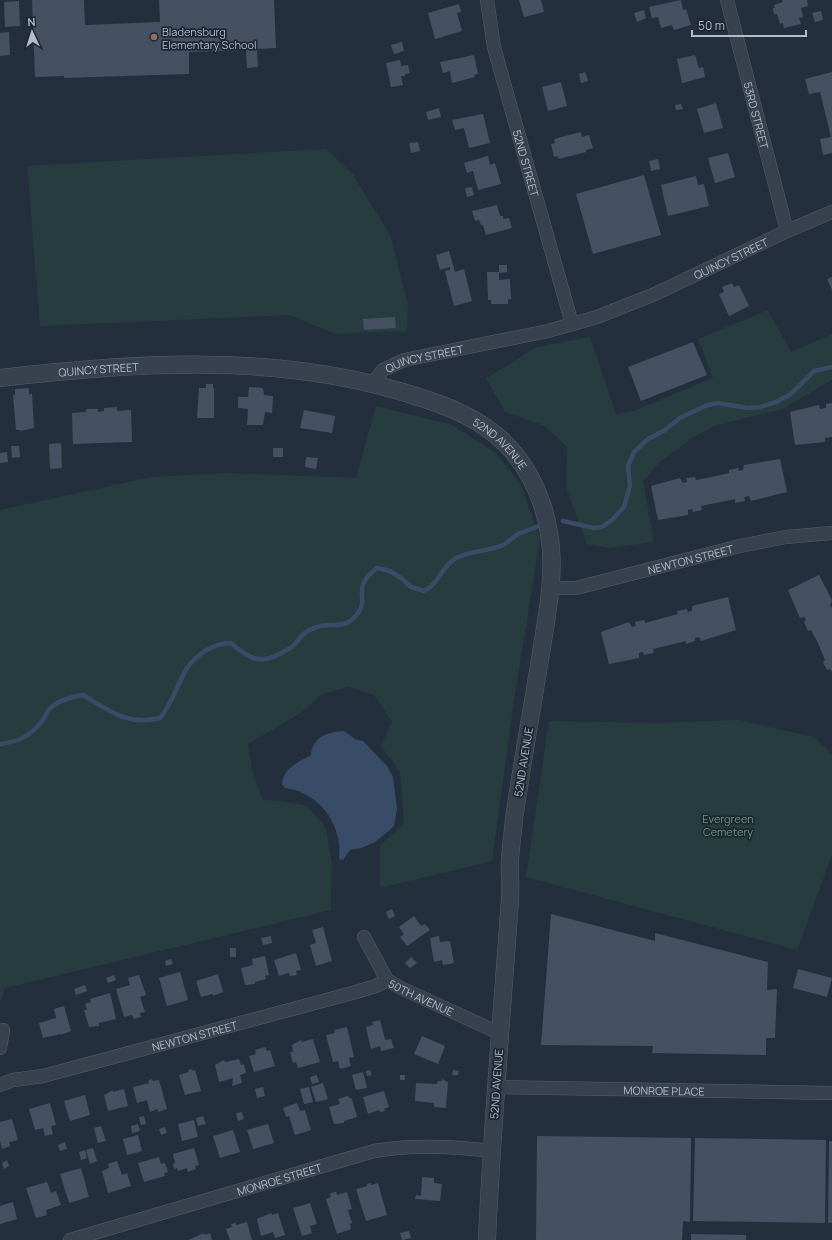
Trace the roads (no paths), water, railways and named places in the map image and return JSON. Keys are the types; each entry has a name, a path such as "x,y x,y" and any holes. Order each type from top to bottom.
{"street":[{"name":"52ND STREET","path":"487,0 494,47 572,324"},
{"name":"53RD STREET","path":"727,0 787,231"},
{"name":"QUINCY STREET","path":"0,378 111,367 197,364 278,369 372,384 383,370 404,360 548,331 628,306 787,231 832,212"},
{"name":"52ND AVENUE","path":"372,384 414,395 451,409 483,426 508,446 529,475 542,507 551,547 550,588 514,824 510,860 510,896 496,1087 487,1240"},
{"name":"NEWTON STREET","path":"550,588 586,586 740,546 786,537 832,533"},
{"name":"50TH AVENUE","path":"364,938 387,980 400,988 500,1033"},
{"name":"NEWTON STREET","path":"0,1085 13,1080 43,1076 356,992 376,986 387,980"},
{"path":"0,1048 3,1030"},
{"name":"MONROE PLACE","path":"496,1087 832,1093"},
{"name":"MONROE STREET","path":"70,1240 374,1151 423,1146 492,1151"}],"water":[{"path":"344,731 355,739 363,741 387,766 393,777 397,809 394,826 375,842 361,848 350,850 343,860 339,859 338,838 326,812 312,798 304,793 285,788 282,784 285,774 292,766 311,755 312,749 318,739 332,732"}],"waterway":[{"path":"563,521 594,528 602,527 612,520 624,507 630,486 628,466 634,452 648,439 665,430 680,418 705,406 717,403 748,408 760,407 776,402 791,394 814,371 832,367"},
{"path":"0,744 13,742 24,737 38,726 54,705 66,699 83,695 119,716 138,720 160,718 172,700 180,680 187,668 206,650 218,645 231,643 248,656 260,659 273,657 292,647 303,635 312,629 322,625 343,624 353,619 361,607 362,587 364,581 377,568 390,571 411,587 424,591 433,584 447,566 456,558 462,555 491,549 505,544 518,534 539,526"}],"place":[{"name":"Bladensburg Elementary School","path":"154,37"}],"park label":[{"name":"Evergreen Cemetery","path":"728,824"}]}
